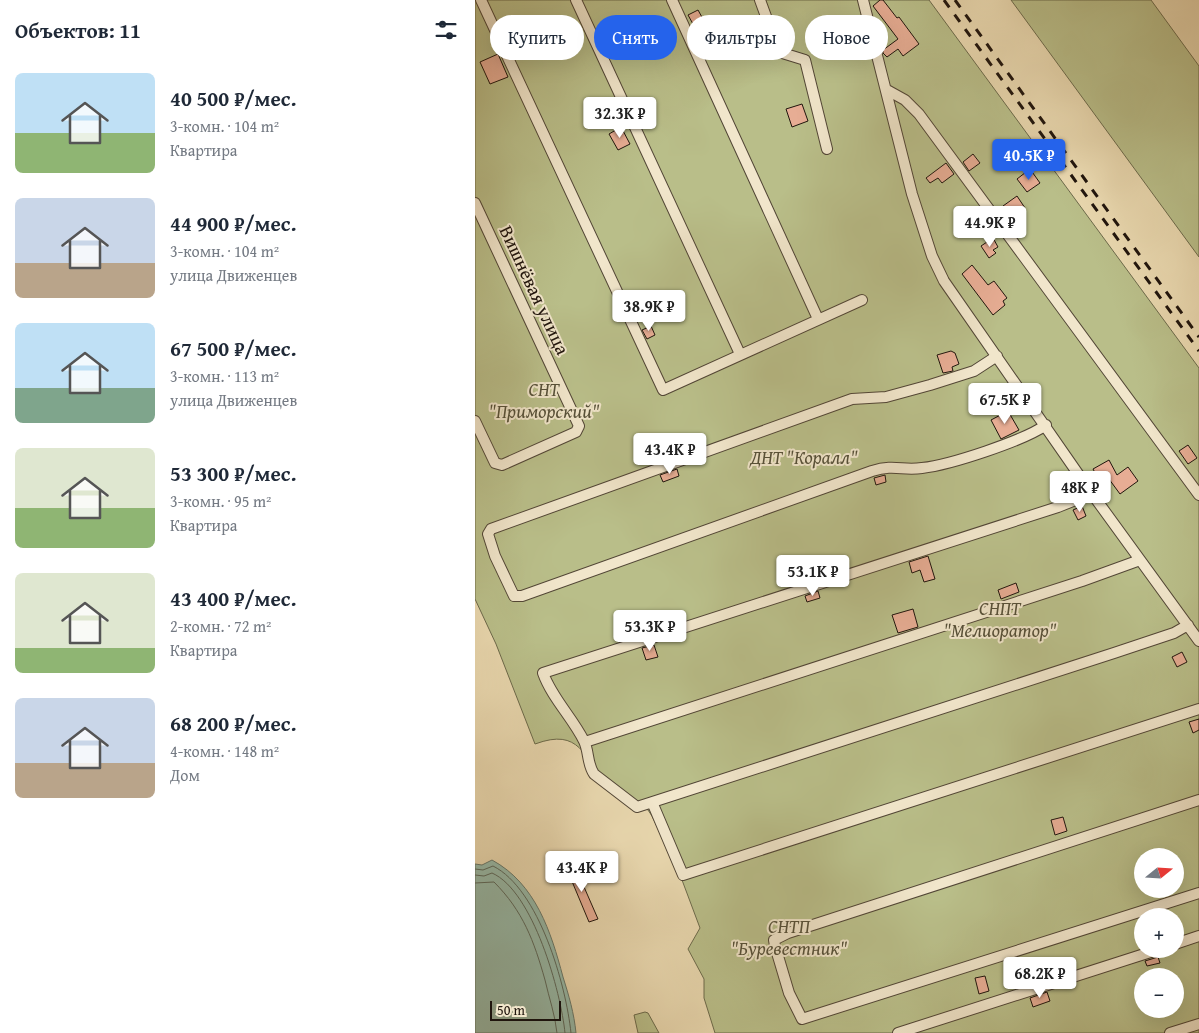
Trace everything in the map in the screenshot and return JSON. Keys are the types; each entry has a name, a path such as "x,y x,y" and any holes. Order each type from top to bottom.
{"street":[{"path":"481,0 663,390 862,300"},
{"path":"576,0 740,354"},
{"path":"673,0 818,319"},
{"path":"760,0 779,52 805,60 827,149"},
{"path":"863,0 912,194 936,266 951,292 1046,425 1090,491 1199,641"},
{"path":"887,90 905,100 919,114 1199,495"},
{"name":"Вишнёвая улица","path":"475,203 579,426 577,432 502,465 495,462 475,421"},
{"path":"997,356 969,373 886,398 852,399 491,529 487,534 495,556 514,596 523,596 872,471 890,466 918,469 931,466 1021,438 1046,425"},
{"path":"1090,491 1078,499 1058,507 543,673 558,702 585,742 589,768 603,782 637,807 1114,654 1174,633 1188,625"},
{"path":"585,742 1091,578 1140,560"},
{"path":"652,802 683,875 1199,709"},
{"path":"1199,800 788,933 775,940 775,946 789,993 802,1020 1199,892"},
{"path":"1184,941 1199,936"},
{"path":"898,1033 1134,957"},
{"path":"1170,1033 1199,1024"}],"green space":[{"path":"475,0 929,0 1199,368 1199,1033 715,1033 704,998 704,979 688,949 700,928 682,880 652,816 648,810 610,783 572,742 562,739 535,744 496,644 475,599"},
{"path":"1011,0 1151,0 1199,66 1199,257"},
{"path":"648,1013 659,1033 638,1033 634,1015"}],"water":[{"path":"492,860 520,882 531,896 547,927 571,1005 576,1033 475,1033 475,864 482,865"}],"building":[{"path":"880,0 883,0 897,18 899,17 919,44 903,56 898,49 888,56 888,46 898,39 888,26 888,15 880,15 873,6"},
{"path":"698,10 701,15 688,15"},
{"path":"490,58 490,60 501,60 508,77 490,84 480,62"},
{"path":"802,104 808,121 792,127 786,109"},
{"path":"621,127 630,144 618,150 609,134"},
{"path":"973,154 980,163 969,171 963,162"},
{"path":"946,163 954,174 942,183 938,178 930,183 926,178"},
{"path":"1030,169 1040,183 1027,192 1017,179"},
{"path":"1017,196 1025,208 1011,218 1003,206"},
{"path":"993,238 998,247 993,250 996,253 989,258 981,246"},
{"path":"972,265 988,285 994,281 1007,298 1003,301 1005,305 993,315 962,274"},
{"path":"651,326 655,335 647,339 642,330"},
{"path":"951,351 955,353 959,364 952,367 953,371 943,373 937,355"},
{"path":"1008,411 1019,430 1001,439 991,420"},
{"path":"1188,445 1197,458 1188,464 1179,451"},
{"path":"1109,460 1117,475 1128,467 1138,481 1120,494 1106,475 1099,480 1093,469"},
{"path":"677,469 679,476 663,482 660,475"},
{"path":"885,475 886,482 876,485 874,478"},
{"path":"1082,506 1086,516 1078,520 1073,510"},
{"path":"928,556 935,579 924,582 920,570 912,573 909,562"},
{"path":"1016,583 1019,592 1001,599 998,590"},
{"path":"818,591 820,598 807,602 805,596"},
{"path":"913,609 918,627 898,633 892,615"},
{"path":"654,645 658,657 646,660 642,648"},
{"path":"1182,652 1187,662 1177,667 1172,657"},
{"path":"1199,719 1199,730 1193,733 1189,722"},
{"path":"1063,817 1067,831 1055,835 1051,820"},
{"path":"574,864 598,919 589,922 566,867"},
{"path":"1158,958 1160,963 1147,966 1145,961"},
{"path":"985,976 989,991 979,994 975,978"},
{"path":"1047,992 1050,1001 1033,1007 1030,998"}],"railway":[{"path":"944,0 1199,351"},
{"path":"955,0 1199,337"}],"park label":[{"name":"СНТ \"Приморский\"","path":"544,400"},
{"name":"ДНТ \"Коралл\"","path":"804,457"},
{"name":"СНПТ \"Мелиоратор\"","path":"1000,619"},
{"name":"СНТП \"Буревестник\"","path":"789,937"}]}
